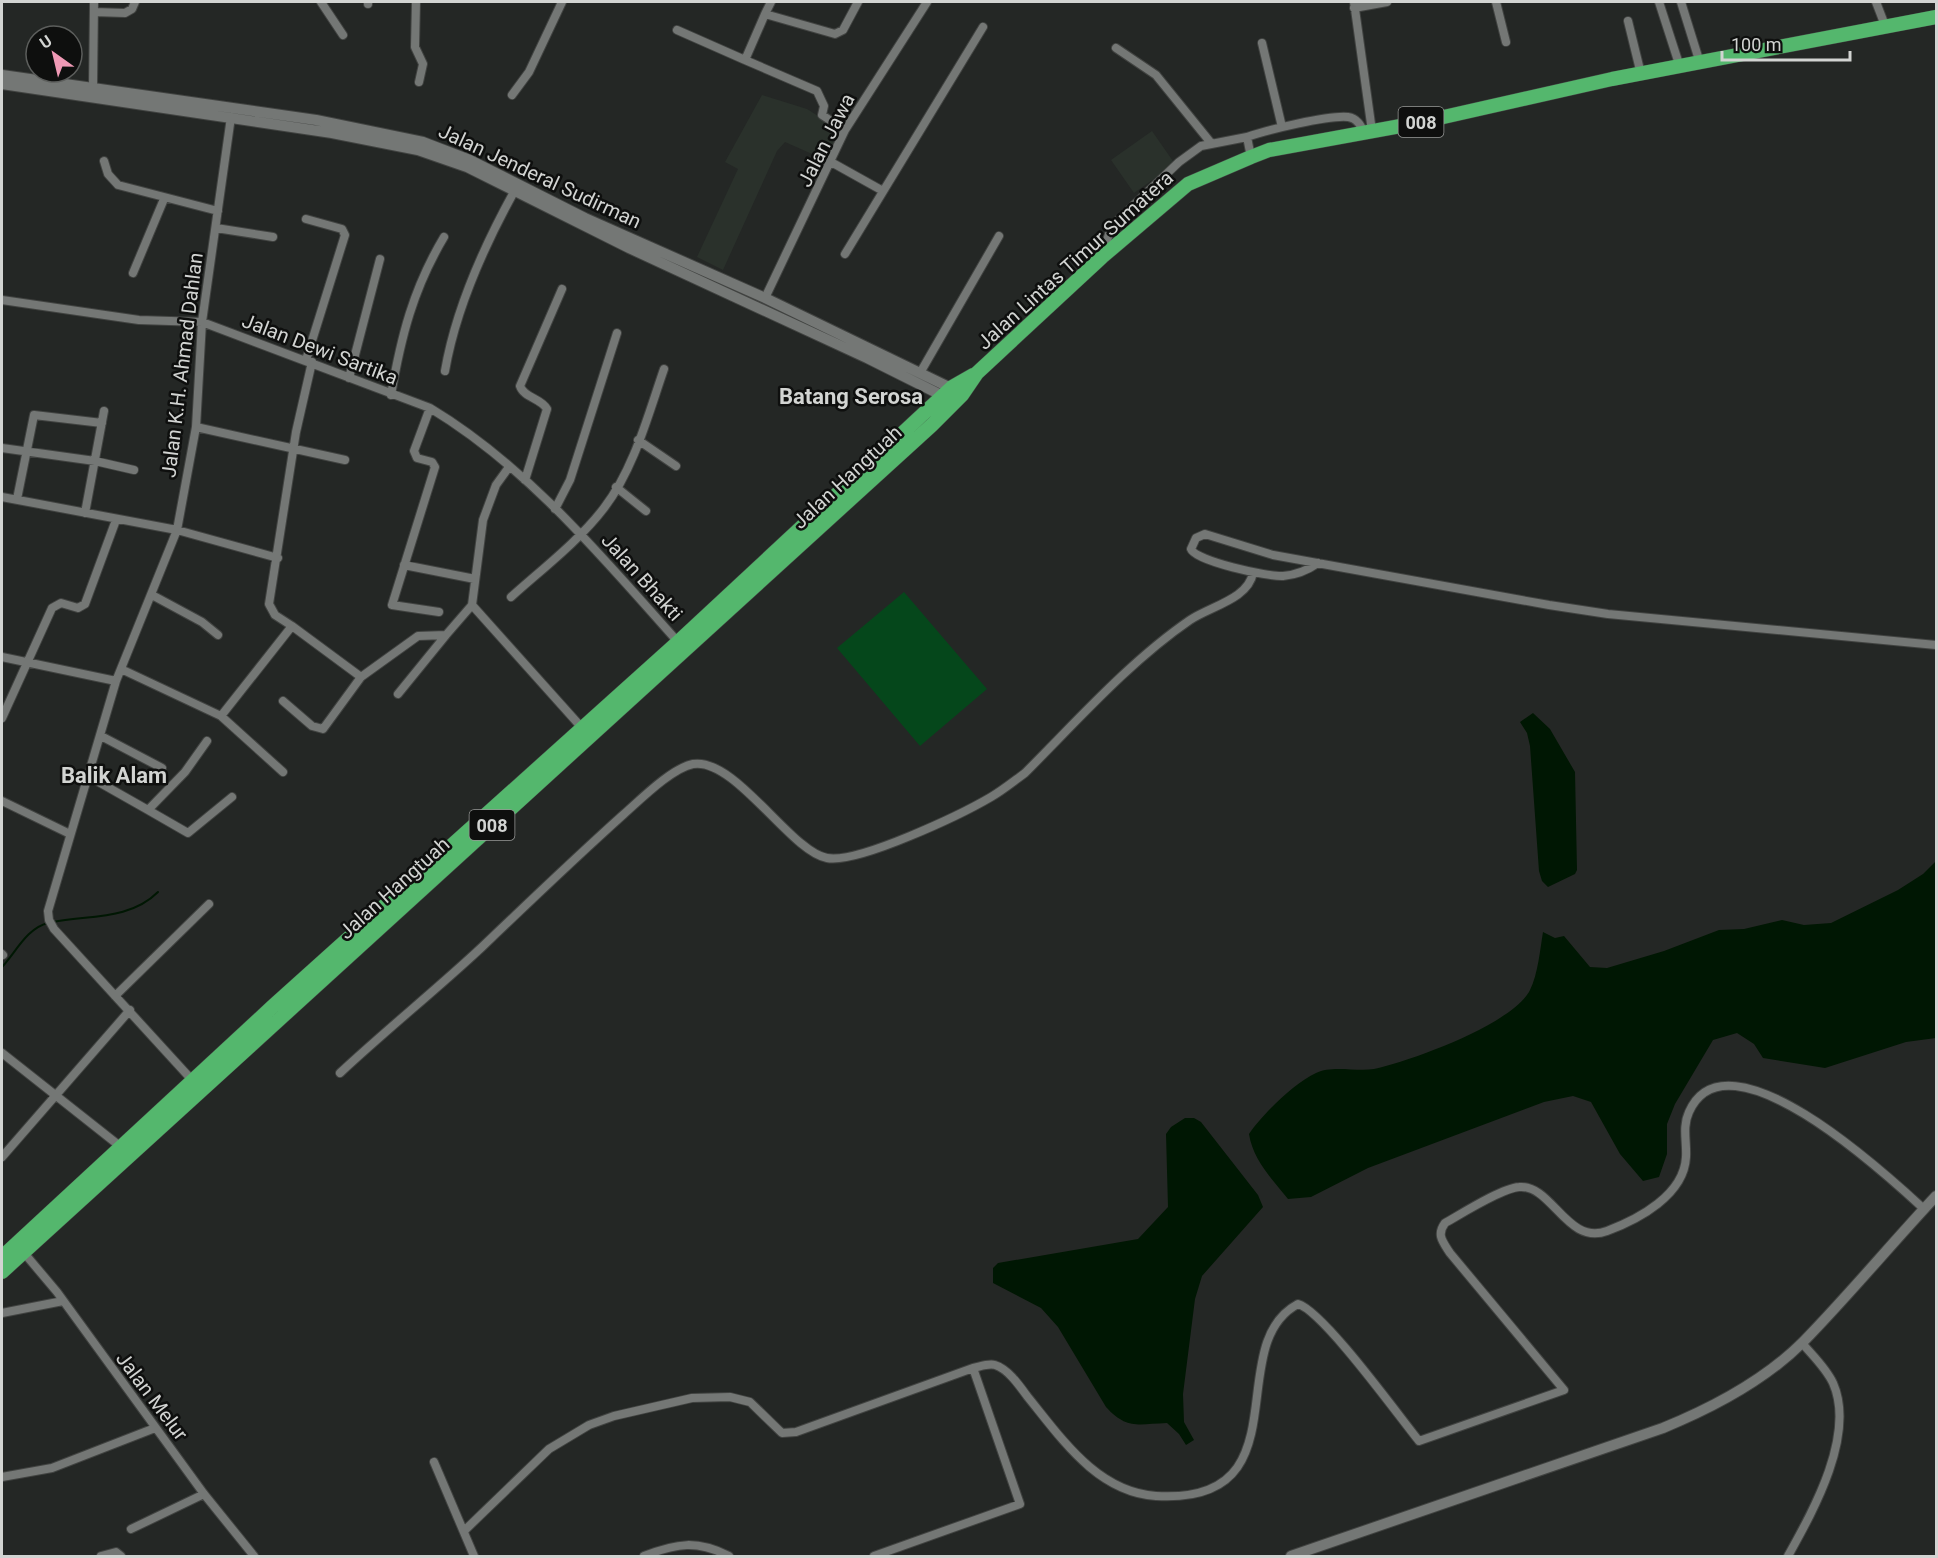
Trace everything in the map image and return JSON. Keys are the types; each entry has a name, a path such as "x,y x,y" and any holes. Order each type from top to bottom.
{"highway":[{"name":"Jalan Lintas Timur Sumatera","path":"977,373 1102,257 1188,184 1269,150 1936,17"},
{"name":"Jalan Hangtuah","path":"2,1257 192,1080 255,1031 761,574 977,373"},
{"name":"Jalan Hangtuah","path":"2,1272 25,1254 255,1031 583,729 678,642 761,574"}],"street":[{"path":"93,88 94,2"},
{"path":"93,12 125,13 132,9 135,2"},
{"path":"321,2 343,35"},
{"path":"416,2 416,47 423,64 420,82"},
{"path":"512,95 529,72 562,2"},
{"path":"746,60 771,2"},
{"path":"765,14 835,34 843,30 858,2"},
{"name":"Jalan Jawa","path":"765,298 845,130 927,2"},
{"path":"1368,132 1354,5 1387,2"},
{"path":"1496,2 1506,42"},
{"path":"1659,2 1680,67"},
{"path":"1681,2 1700,63"},
{"path":"1876,2 1886,28"},
{"path":"1628,21 1641,74"},
{"path":"845,254 983,27"},
{"path":"677,30 817,91 824,106 822,115 845,130"},
{"path":"1262,43 1282,127"},
{"path":"1116,48 1156,75 1211,143"},
{"name":"Jalan Jenderal Sudirman","path":"2,75 48,86 231,117 404,143 423,142 470,160 585,218 765,298 802,323 953,395"},
{"name":"Jalan Jenderal Sudirman","path":"2,84 93,88 327,122 404,143 467,167 629,248 920,373 953,395"},
{"name":"Jalan K.H. Ahmad Dahlan","path":"116,996 54,929 49,920 48,911 116,681 177,530 196,427 202,322 231,117"},
{"path":"1102,257 1116,222 1179,162 1201,146 1282,127 1348,117 1368,132"},
{"path":"1247,137 1251,157"},
{"path":"104,161 108,174 118,185 218,211"},
{"path":"831,162 883,191"},
{"path":"445,371 452,336 484,247 515,190"},
{"path":"133,273 164,198"},
{"path":"306,219 342,229 345,235 309,361 269,607 274,615 361,677"},
{"path":"216,228 273,237"},
{"path":"920,373 999,236"},
{"path":"391,395 401,335 424,270 444,237"},
{"path":"349,378 380,259"},
{"path":"525,480 548,409 541,401 523,392 520,386 562,289"},
{"name":"Jalan Dewi Sartika","path":"2,300 139,320 202,322 430,408 458,425 525,480 581,534"},
{"path":"555,508 570,480 617,333"},
{"path":"511,597 581,534 605,507 638,440 664,369"},
{"path":"430,408 414,451 417,458 432,462 435,467 393,607 439,612"},
{"path":"85,513 104,411"},
{"path":"17,499 33,418 36,414 102,423"},
{"path":"196,427 345,460"},
{"path":"638,440 676,466"},
{"path":"2,448 95,460 134,470"},
{"path":"398,694 472,605 483,520 496,485 509,467"},
{"path":"616,486 646,512"},
{"path":"2,497 177,530 278,558"},
{"path":"2,718 52,608 61,603 78,608 85,604 116,520"},
{"name":"Jalan Bhakti","path":"581,534 678,642"},
{"path":"1318,563 1306,570 1283,576 1253,573 1198,557 1191,549 1192,542 1204,534 1273,555 1318,563 1482,594 1608,614 1936,645"},
{"path":"404,565 475,579"},
{"path":"340,1073 423,1001 613,824 686,766 697,763 719,771 751,794 818,855 836,859 874,849 971,807 1008,785 1024,773 1131,669 1188,621 1244,593 1253,573"},
{"path":"152,595 202,622 218,635"},
{"path":"472,605 583,729"},
{"path":"221,716 292,626"},
{"path":"283,701 312,726 323,729 361,677 418,636 446,635"},
{"path":"2,657 116,681"},
{"path":"121,669 221,716 283,772"},
{"path":"101,736 162,768"},
{"path":"147,810 185,772 207,741"},
{"path":"88,776 188,833 232,797"},
{"path":"2,801 70,834"},
{"path":"192,1080 116,996 209,904"},
{"path":"2,1157 130,1010"},
{"path":"2,1053 121,1147"},
{"path":"464,1531 549,1449 589,1425 614,1416 692,1398 730,1397 750,1402 782,1433 796,1432 973,1368 992,1364 1001,1368 1016,1382 1072,1450 1104,1479 1145,1495 1191,1493 1216,1485 1231,1476 1245,1457 1270,1336 1289,1309 1298,1304 1306,1306 1323,1324 1419,1441 1564,1390 1450,1253 1440,1238 1440,1229 1445,1223 1518,1187 1532,1189 1542,1194 1574,1226 1589,1231 1604,1232 1631,1220 1675,1190 1684,1174 1686,1156 1684,1137 1689,1113 1701,1096 1714,1086 1744,1087 1811,1117 1855,1149 1924,1209"},
{"path":"1291,1557 1691,1416 1740,1389 1802,1343 1936,1196"},
{"name":"Jalan Melur","path":"25,1254 63,1301 204,1494 255,1557"},
{"path":"2,1313 63,1301"},
{"path":"1788,1557 1827,1474 1838,1438 1840,1415 1832,1382 1802,1343"},
{"path":"874,1557 1020,1504 973,1368"},
{"path":"2,1477 52,1468 155,1428"},
{"path":"434,1462 474,1557"},
{"path":"131,1529 204,1494"},
{"path":"644,1557 667,1547 692,1544 715,1549 729,1557"},
{"path":"101,1557 116,1552 122,1557"}],"shaded area":[{"path":"762,95 807,109 842,131 828,161 785,142 777,151 723,270 697,257 738,169 725,162"},
{"path":"1152,131 1175,164 1134,193 1111,160"},
{"path":"1533,713 1550,729 1575,772 1577,870 1575,874 1548,887 1542,881 1539,871 1530,746 1527,733 1520,722"},
{"path":"1936,861 1936,1038 1906,1042 1825,1068 1763,1058 1754,1044 1737,1033 1713,1040 1675,1104 1667,1124 1667,1154 1659,1177 1643,1181 1620,1154 1591,1102 1573,1096 1544,1102 1368,1168 1311,1197 1288,1199 1264,1169 1251,1143 1249,1134 1262,1118 1298,1084 1316,1073 1329,1069 1367,1070 1391,1065 1460,1039 1504,1016 1520,1003 1533,984 1543,932 1555,938 1564,936 1590,967 1607,968 1664,951 1719,930 1744,929 1782,920 1804,925 1831,923 1898,890 1923,874"},
{"path":"1185,1118 1194,1118 1201,1122 1258,1195 1263,1207 1202,1276 1195,1299 1183,1394 1184,1422 1194,1440 1186,1445 1179,1434 1167,1423 1134,1424 1113,1414 1106,1407 1058,1327 1041,1308 993,1283 993,1268 998,1263 1138,1239 1168,1207 1166,1134 1171,1127"}],"green space":[{"path":"904,592 987,689 920,746 837,648"}],"waterway":[{"path":"53,922 122,912 135,908 158,892"},
{"path":"2,967 28,935 48,923"}],"district":[{"name":"Batang Serosa","path":"851,396"},
{"name":"Balik Alam","path":"114,775"}]}
